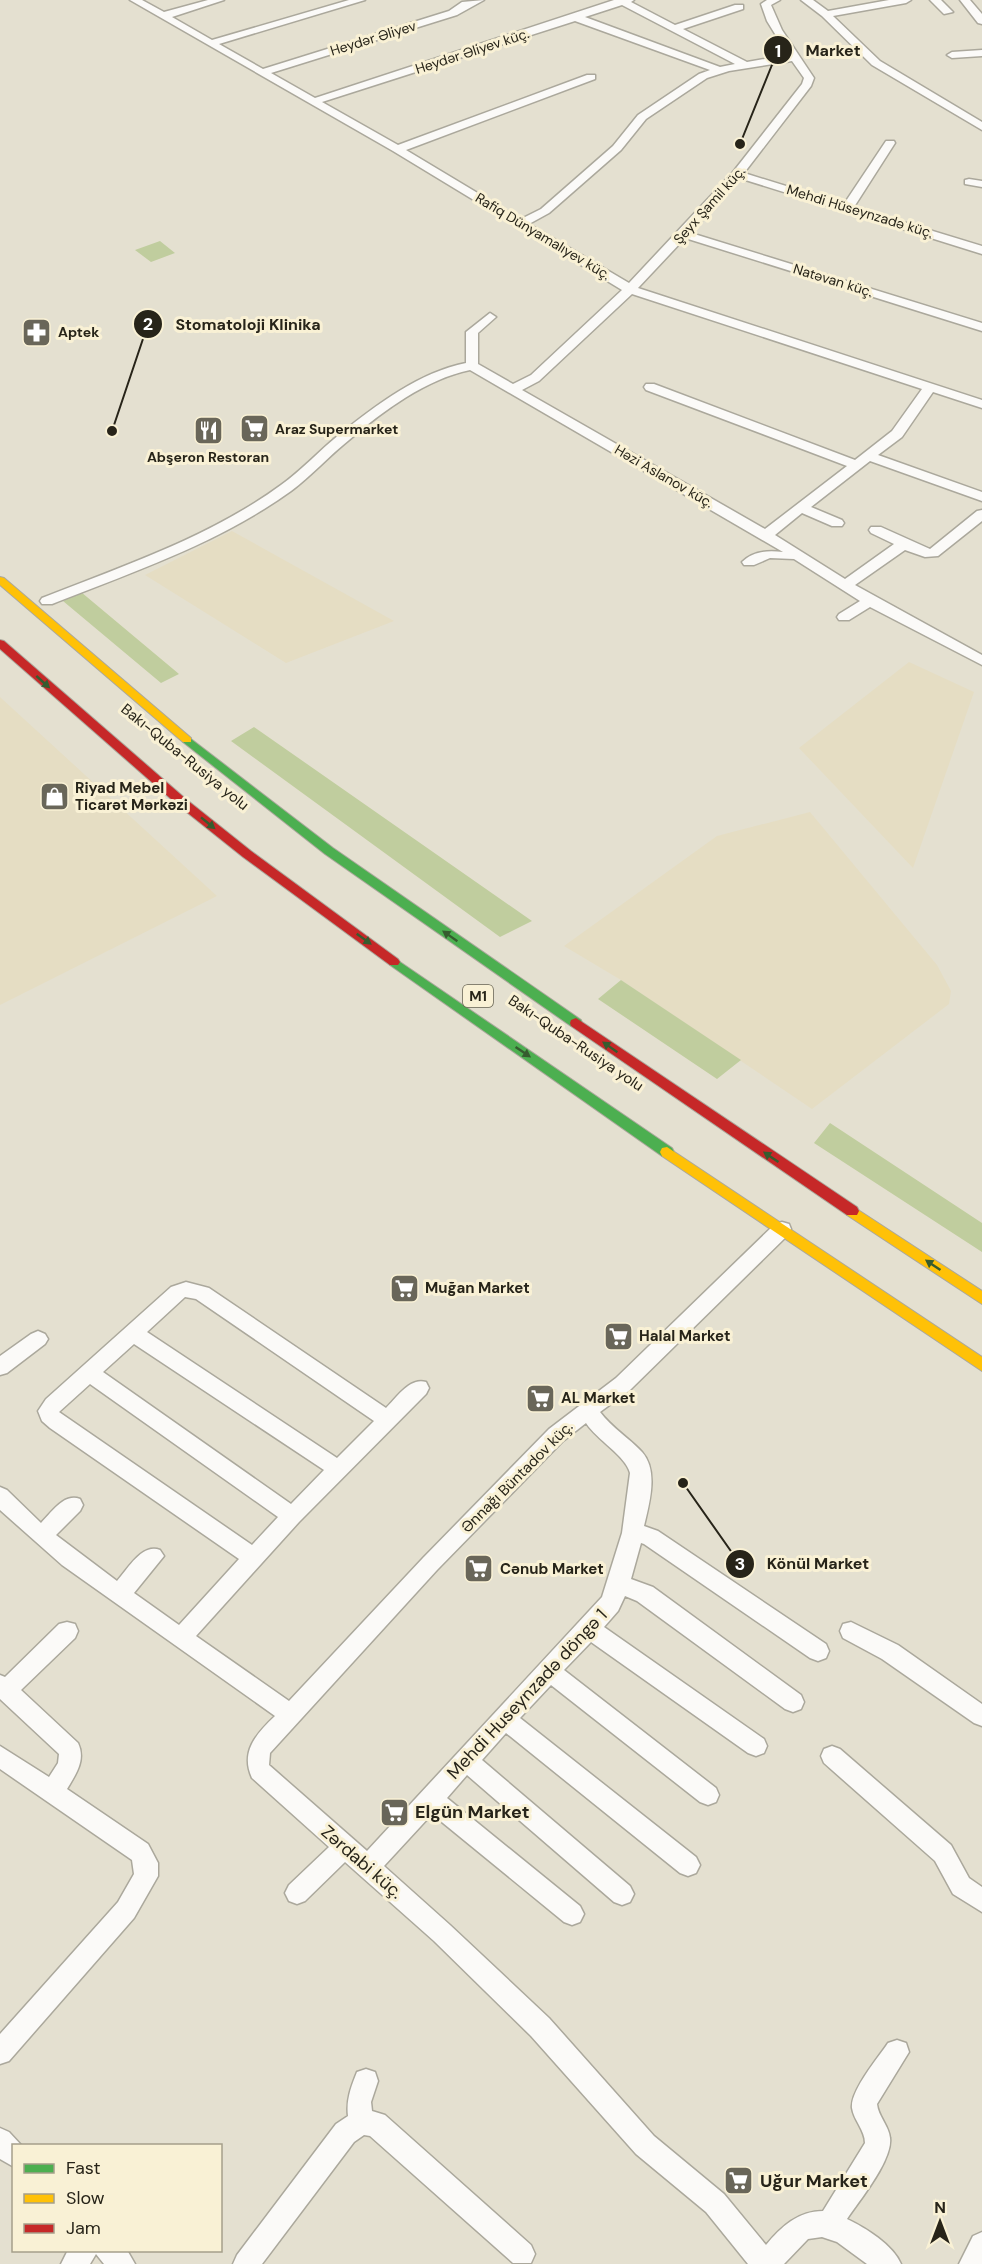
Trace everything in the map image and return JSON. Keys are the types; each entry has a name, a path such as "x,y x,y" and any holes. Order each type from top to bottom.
{"highway":[{"name":"Bakı-Quba-Rusiya yolu","path":"0,580 233,779 407,907 753,1145 982,1298"},
{"path":"43,597 64,615"},
{"path":"0,643 83,718 246,854 508,1042 982,1365"}],"street":[{"name":"Rafiq Dünyamalıyev küç.","path":"135,0 397,148 630,289 982,404"},
{"path":"163,16 219,0"},
{"path":"212,43 360,0"},
{"name":"Heydər Əliyev","path":"263,72 453,13 466,4 479,0"},
{"name":"Şeyx Şamil küç.","path":"514,390 535,378 630,289 683,234 737,174 809,81 807,73 766,7 766,4 775,0"},
{"path":"806,0 826,14 876,63 982,127"},
{"path":"826,14 906,0"},
{"path":"935,0 948,12"},
{"path":"965,0 980,16"},
{"path":"624,1 746,65"},
{"name":"Heydər Əliyev küç.","path":"315,101 578,18 624,1"},
{"path":"676,28 739,7"},
{"path":"578,18 719,70"},
{"path":"952,55 982,53"},
{"path":"522,223 545,211 617,148 642,117 703,76 719,70 795,57"},
{"path":"397,148 591,77"},
{"path":"848,207 890,143"},
{"name":"Mehdi Hüseynzadə küç.","path":"737,174 982,250"},
{"path":"969,182 982,184"},
{"name":"Natəvan küç.","path":"683,234 982,327"},
{"path":"43,597 151,560 218,529 286,488 345,436 393,401 437,375 454,368 472,366 472,332 490,317"},
{"name":"Həzi Aslanov küç.","path":"472,366 766,535 870,601 982,661"},
{"path":"650,387 857,465"},
{"path":"766,535 903,428 916,404 930,387"},
{"path":"869,456 982,497"},
{"path":"801,508 837,523"},
{"path":"876,530 930,555 982,513"},
{"path":"846,585 904,544"},
{"path":"749,562 768,554 784,556 798,554"},
{"path":"844,617 870,601"},
{"name":"Ənnağı Büntadov küç.","path":"291,1715 430,1564 556,1435 623,1384 782,1229"},
{"path":"254,1558 49,1416 48,1411 178,1292 194,1290 387,1419"},
{"path":"133,1333 338,1469"},
{"path":"0,1367 38,1339"},
{"path":"90,1373 291,1516"},
{"path":"180,1639 291,1516 419,1388"},
{"name":"Mehdi Huseynzadə döngə 1","path":"368,1866 610,1604 619,1584 632,1532 643,1472 637,1461 607,1435 588,1410"},
{"path":"0,1496 69,1559 291,1715"},
{"path":"42,1536 73,1505"},
{"path":"632,1532 651,1537 818,1651"},
{"path":"118,1595 153,1556"},
{"path":"619,1584 645,1594 794,1701"},
{"path":"589,1629 756,1746"},
{"path":"53,1792 69,1765 70,1750 3,1687 67,1631"},
{"path":"851,1631 890,1652 982,1716"},
{"path":"549,1672 708,1795"},
{"name":"Zərdabi küç.","path":"291,1715 260,1749 256,1757 260,1771 368,1866 540,2027 645,2145 715,2203 746,2244 766,2264 799,2229 814,2223 830,2224"},
{"path":"505,1719 688,1864"},
{"path":"0,1755 140,1852 146,1863 146,1876 126,1910 0,2052"},
{"path":"832,1756 933,1844 942,1853 961,1886 982,1900"},
{"path":"466,1760 621,1894"},
{"path":"430,1798 572,1914"},
{"path":"297,1893 345,1847"},
{"path":"888,2264 830,2224 838,2207 875,2154 878,2138 864,2108 865,2100 897,2052"},
{"path":"361,2122 358,2102 366,2081"},
{"path":"246,2264 345,2133 361,2122 376,2124 522,2254"},
{"path":"0,2141 12,2153"},
{"path":"972,2264 982,2245"},
{"path":"74,2264 83,2252"},
{"path":"110,2252 122,2264"}],"shaded area":[{"path":"232,531 394,621 286,663 145,575"},
{"path":"909,662 974,692 913,868 799,748"},
{"name":"Riyad Mebel Ticarət Mərkəzi","path":"0,697 217,896 0,1005"},
{"path":"810,812 937,965 951,991 949,1004 812,1109 621,980 564,946 717,836"}],"green space":[{"path":"160,241 175,253 151,262 135,250"},
{"path":"81,592 179,674 161,683 63,601"},
{"path":"254,727 532,921 500,937 231,741"},
{"path":"621,980 741,1060 717,1079 598,999"},
{"path":"830,1123 982,1223 982,1252 814,1143"}],"traffic: fast":[{"path":"187,740 329,851 576,1023"},
{"path":"394,962 667,1152"}],"traffic: slow":[{"path":"0,580 187,740"},
{"path":"667,1152 982,1365"},
{"path":"852,1211 982,1298"}],"traffic: jam":[{"path":"0,643 183,803 247,854 394,962"},
{"path":"576,1023 852,1211"}],"place":[{"name":"Market","path":"740,144"},
{"name":"Aptek","path":"37,332"},
{"name":"Araz Supermarket","path":"254,429"},
{"name":"Abşeron Restoran","path":"208,430"},
{"name":"Stomatoloji Klinika","path":"112,431"},
{"name":"Riyad Mebel Ticarət Mərkəzi","path":"54,797"},
{"name":"Muğan Market","path":"404,1288"},
{"name":"Halal Market","path":"618,1336"},
{"name":"AL Market","path":"540,1398"},
{"name":"Könül Market","path":"683,1483"},
{"name":"Cənub Market","path":"479,1569"},
{"name":"Elgün Market","path":"394,1812"},
{"name":"Uğur Market","path":"739,2181"}]}
